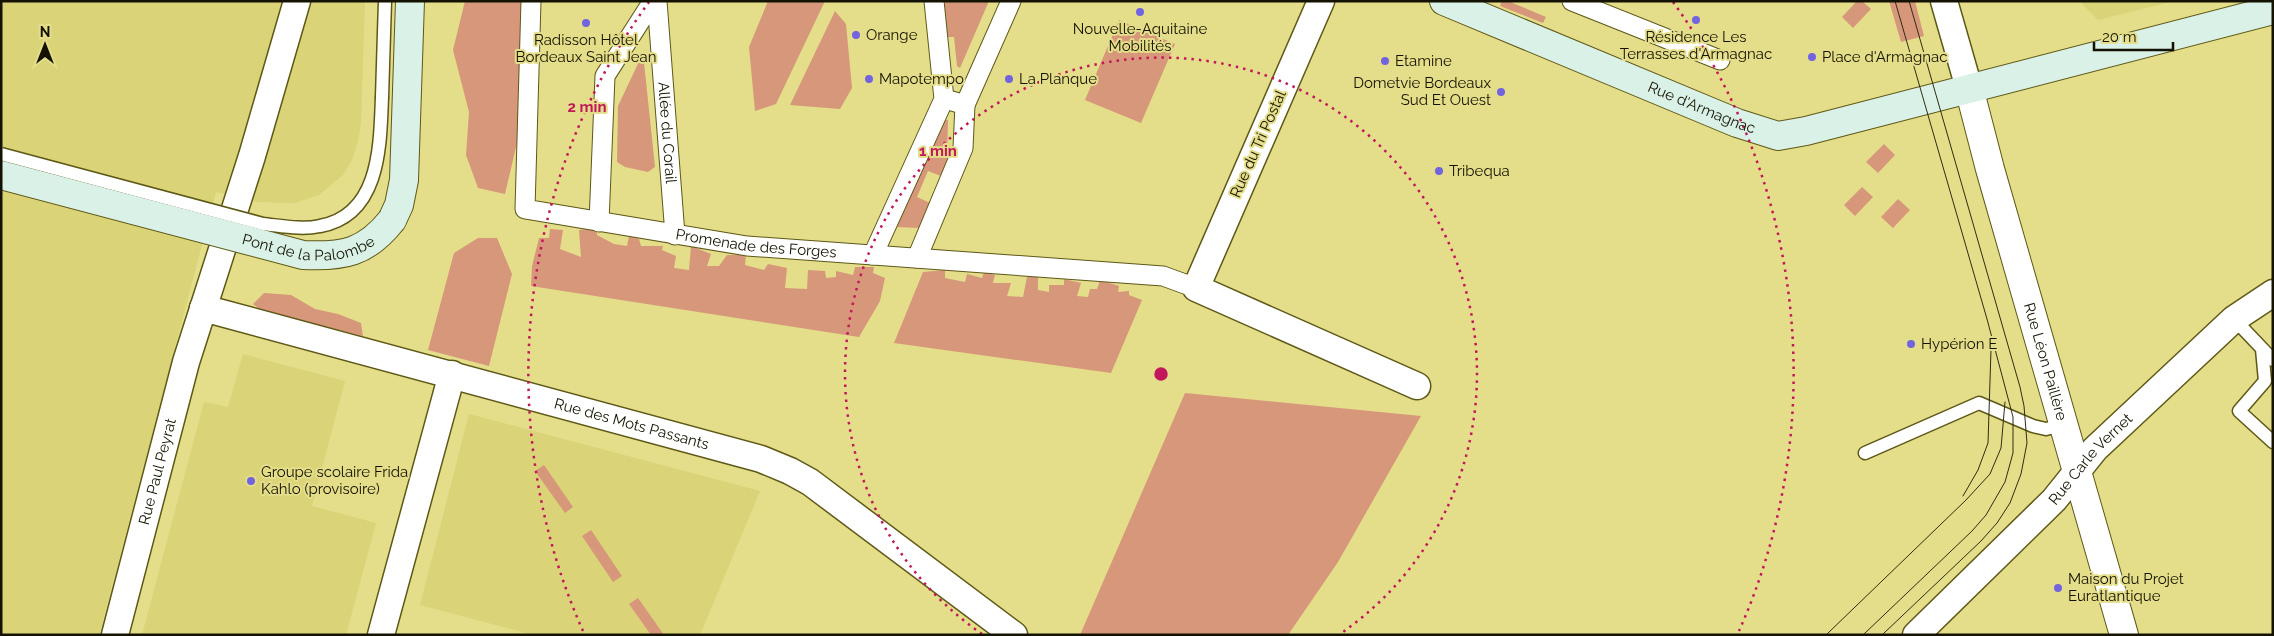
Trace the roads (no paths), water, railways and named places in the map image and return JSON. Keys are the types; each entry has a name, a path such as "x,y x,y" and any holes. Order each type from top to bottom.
{"main road":[{"name":"Pont de la Palombe","path":"1,174 303,255 330,256 354,252 381,234 392,220 399,205 404,180 395,97 410,1"},
{"name":"Rue d'Armagnac","path":"1444,1 1485,9 1737,123 1778,136 2273,10"}],"street":[{"name":"Rue Paul Peyrat","path":"116,635 186,362 252,156 297,1"},
{"name":"Promenade des Forges","path":"531,1 525,210 747,246 1163,276 1196,288"},
{"path":"599,222 605,76 652,1"},
{"name":"Allée du Corail","path":"657,1 675,235"},
{"path":"873,255 944,99 934,1"},
{"path":"917,258 963,148 965,105 1011,1"},
{"name":"Rue du Tri Postal","path":"1196,288 1321,1"},
{"path":"1572,1 1720,60"},
{"path":"1944,1 1969,88"},
{"name":"Rue Léon Paillère","path":"1969,88 2124,635"},
{"path":"944,99 965,105"},
{"path":"1196,288 1417,386"},
{"name":"Rue Carle Vernet","path":"1916,635 2054,500 2095,449 2234,319 2273,292"},
{"name":"Rue des Mots Passants","path":"203,308 761,459 810,482 1014,635"},
{"path":"381,635 452,374"}],"lane":[{"path":"1,154 263,224 296,228 320,226 338,220 353,210 367,193 376,171 381,136 395,97 384,1"},
{"path":"2234,319 2273,360"},
{"path":"2262,349 2265,381 2240,411 2273,442"},
{"path":"1865,453 1980,403 2033,426 2046,429 2063,425"}],"tram line":[{"path":"1863,635 1972,531 1986,515 2005,482 2013,453 2013,417 1987,319 1895,1"},
{"path":"1882,635 1981,541 1997,523 2010,503 2021,474 2027,443 2024,406 2020,387 1909,1"},
{"path":"1963,496 1978,470 1988,443 1991,350"},
{"path":"1826,635 1966,500 1990,474 2001,448 2005,402"}],"place":[{"name":"Nouvelle-Aquitaine Mobilités","path":"1140,12"},
{"name":"Résidence Les Terrasses d'Armagnac","path":"1696,20"},
{"name":"Radisson Hôtel Bordeaux Saint Jean","path":"586,23"},
{"name":"Orange","path":"856,35"},
{"name":"Place d'Armagnac","path":"1812,57"},
{"name":"Etamine","path":"1385,61"},
{"name":"Mapotempo","path":"869,79"},
{"name":"La Planque","path":"1009,79"},
{"name":"Dometvie Bordeaux Sud Et Ouest","path":"1501,92"},
{"name":"Tribequa","path":"1439,171"},
{"name":"Hypérion E","path":"1911,344"},
{"name":"Groupe scolaire Frida Kahlo (provisoire)","path":"251,481"},
{"name":"Maison du Projet Euratlantique","path":"2058,588"}]}
